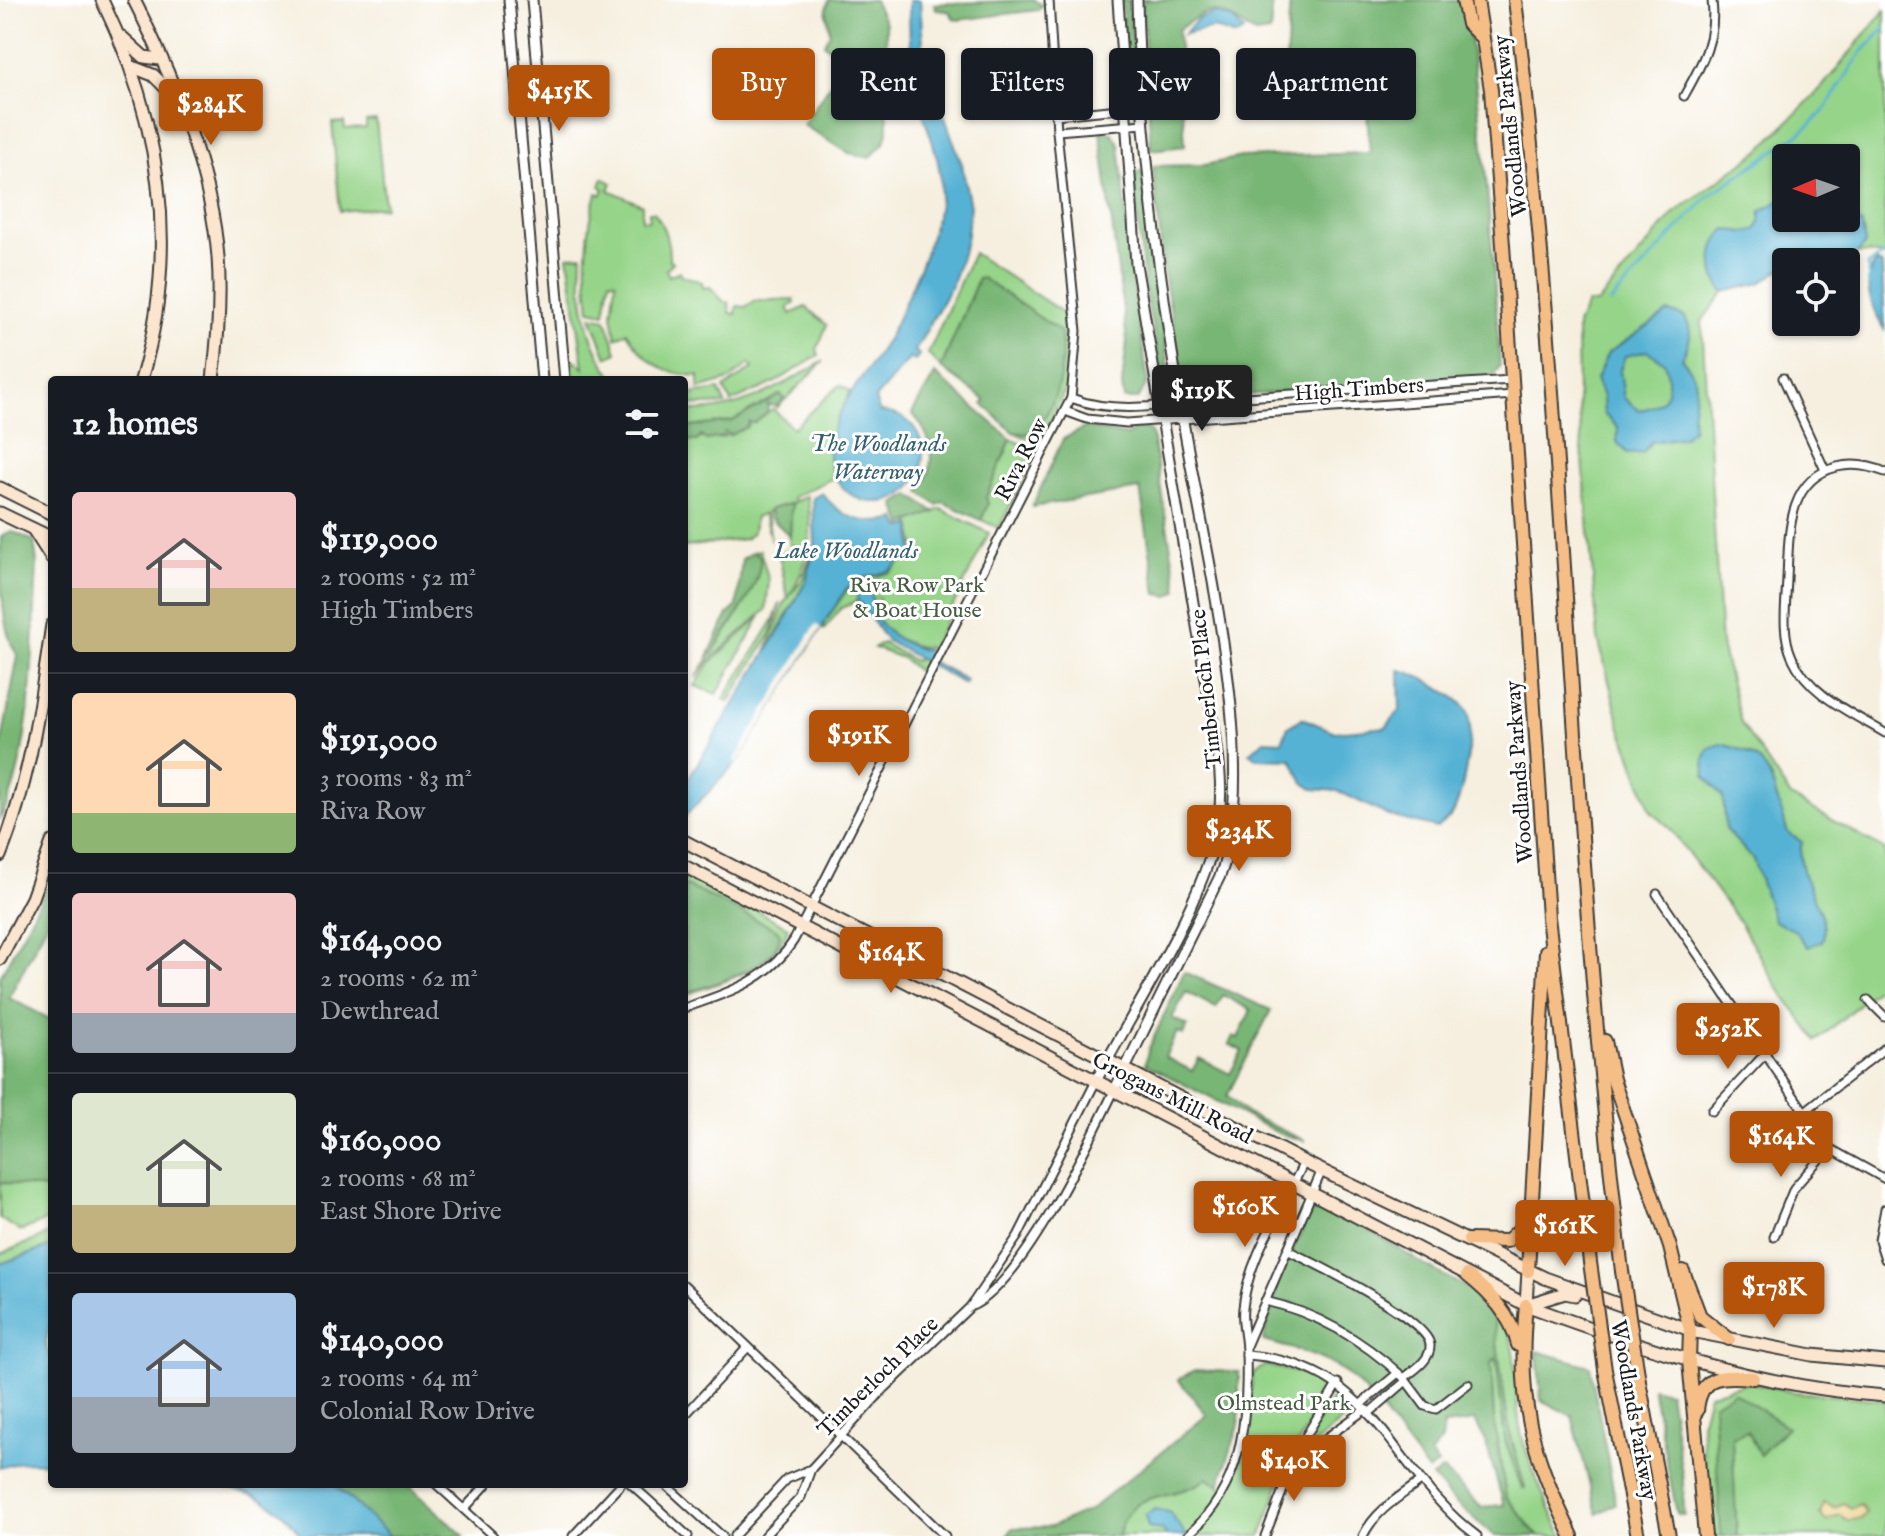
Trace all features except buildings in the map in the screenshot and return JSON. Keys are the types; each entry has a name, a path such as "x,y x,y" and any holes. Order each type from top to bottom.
{"main road":[{"path":"102,0 130,66 157,161 164,237 154,336 142,376"},
{"path":"134,0 175,97 213,218 220,301 213,376"},
{"path":"1463,0 1468,24 1483,38"},
{"name":"Woodlands Parkway","path":"1477,0 1491,90 1548,917 1605,1370 1638,1536"},
{"name":"Woodlands Parkway","path":"1515,2 1543,244 1608,1152 1639,1381 1669,1536"},
{"path":"116,31 144,57 160,59"},
{"path":"130,66 153,75 175,97"},
{"path":"0,488 48,511"},
{"path":"0,513 48,536"},
{"path":"32,529 48,553"},
{"path":"0,856 15,819 36,734 48,652"},
{"name":"Grogans Mill Road","path":"688,843 1304,1162 1528,1271 1588,1297 1690,1330 1812,1355 1885,1362"},
{"path":"0,959 32,898 48,853"},
{"name":"Grogans Mill Road","path":"688,868 1313,1191 1526,1305 1689,1361 1753,1378 1885,1396"},
{"path":"1521,1357 1548,917"},
{"path":"1594,983 1613,1079 1670,1247 1700,1316 1729,1339"},
{"path":"1469,1240 1507,1241 1521,1228 1532,1204"},
{"path":"1670,1247 1690,1330 1689,1361 1705,1536"},
{"path":"1467,1275 1494,1298 1515,1332 1521,1357 1526,1417 1533,1445 1572,1536"},
{"path":"1526,1305 1565,1293 1588,1297"},
{"path":"1695,1434 1701,1389 1710,1378 1720,1375 1753,1378"}],"street":[{"path":"509,0 542,376"},
{"path":"532,0 565,376"},
{"name":"Riva Row","path":"1049,0 1052,48"},
{"name":"Timberloch Place","path":"1118,0 1120,48"},
{"name":"Timberloch Place","path":"1137,0 1139,48"},
{"path":"1684,96 1710,46 1714,22 1712,0"},
{"name":"Riva Row","path":"688,1006 756,980 786,952 1071,398 1077,331 1056,120"},
{"name":"Timberloch Place","path":"734,1536 787,1479 811,1469 882,1391 970,1307 1020,1232 1200,883 1219,820 1220,778 1136,264 1124,120"},
{"name":"Timberloch Place","path":"970,1307 984,1299 1055,1206 1213,890 1228,851 1234,797 1230,712 1160,275 1144,120"},
{"path":"1057,131 1144,124"},
{"path":"1127,161 1147,159"},
{"path":"1783,378 1825,470"},
{"name":"High Timbers","path":"1071,398 1106,408 1512,380"},
{"name":"High Timbers","path":"1065,411 1103,421 1162,421 1514,395"},
{"path":"1885,472 1855,465 1825,470 1806,486 1793,509 1784,628 1787,643 1811,684 1885,733"},
{"path":"1192,603 1213,600"},
{"path":"1200,883 1213,890"},
{"path":"1657,894 1829,1148 1885,1179"},
{"path":"1868,1000 1885,1017"},
{"path":"1804,1112 1885,1048"},
{"path":"1712,1111 1766,1053"},
{"path":"1774,1237 1794,1188 1829,1148"},
{"path":"1190,1533 1226,1489 1237,1462 1248,1408 1243,1309 1252,1270 1304,1162"},
{"path":"1246,1351 1322,1170"},
{"path":"1038,1197 1055,1206"},
{"path":"1885,1209 1879,1240 1885,1259"},
{"path":"1020,1232 1035,1236"},
{"path":"1020,1232 1029,1244"},
{"path":"1287,1250 1384,1302 1428,1338 1430,1349 1425,1360 1297,1459"},
{"path":"688,1289 840,1439 945,1536"},
{"path":"1265,1301 1343,1332 1376,1352 1403,1377 1430,1409 1436,1409 1468,1384"},
{"path":"688,1412 748,1347"},
{"path":"1246,1351 1338,1383 1365,1408 1447,1511 1477,1536"},
{"path":"1265,1536 1301,1444 1338,1383"},
{"name":"Timberloch Place","path":"764,1536 801,1497 811,1469"},
{"path":"1363,1536 1369,1523 1382,1510 1421,1481"},
{"path":"440,1488 493,1536"},
{"path":"464,1509 483,1488"},
{"path":"573,1536 617,1488"},
{"path":"635,1488 688,1536"},
{"path":"669,1488 722,1536"}],"green space":[{"path":"829,0 874,0 886,25 886,48 831,50 824,44 830,33 826,9"},
{"path":"1034,0 1042,5 1038,10 958,20 950,12 936,9 934,4"},
{"path":"1122,0 1128,0 1133,48 1125,48"},
{"path":"1142,0 1273,0 1270,32 1255,34 1224,14 1209,12 1178,30 1179,48 1145,48"},
{"path":"1290,0 1464,0 1482,137 1494,274 1500,366 1491,378 1200,398 1184,389 1164,272 1153,166 1205,165 1241,157 1370,153 1368,120 1416,120 1416,48 1287,48"},
{"path":"1885,10 1885,256 1860,254 1860,248 1772,248 1772,275 1760,283 1724,292 1702,321 1721,645 1741,723 1791,797 1885,850 1885,981 1817,1041 1777,986 1739,921 1668,826 1651,811 1620,725 1598,638 1578,400 1577,325 1587,303 1597,304 1674,213 1759,151 1822,87"},
{"path":"831,83 831,120 888,120 884,143 870,158 849,153 803,125 806,120 815,120 815,107"},
{"path":"376,120 385,207 340,211 332,123 344,122 345,129 366,128 366,121"},
{"path":"1149,120 1183,120 1185,146 1151,150"},
{"path":"1100,131 1112,133 1119,143 1134,289 1148,381 1138,399 1124,399 1122,385 1127,341"},
{"path":"1142,171 1171,384 1164,384 1145,291 1133,173"},
{"path":"603,178 612,183 609,190 642,205 642,220 649,220 649,212 654,212 658,217 667,241 669,260 673,262 666,270 669,276 680,271 681,275 702,282 703,288 710,287 725,303 729,302 730,313 736,314 737,306 745,307 755,301 794,299 795,303 788,307 791,314 806,307 827,325 817,349 819,355 772,384 731,402 724,388 753,368 749,364 729,380 699,389 699,376 675,372 656,364 648,359 627,332 616,338 612,314 616,281 610,280 605,313 590,310 588,296 588,236 597,193 601,195 604,189 600,186"},
{"path":"973,253 1062,312 1069,310 1068,383 1040,444 1013,432 1030,434 978,279 941,368 928,354"},
{"path":"582,255 582,288 587,322 598,353 613,376 573,376 572,358 584,367 568,256"},
{"path":"982,278 1061,332 1062,360 1058,387 1048,412 1030,434 1013,432 983,404 985,400 941,368 978,279"},
{"path":"591,316 606,319 617,352 607,357"},
{"path":"824,361 776,409 784,398 781,395 732,421 688,427 688,411 722,408 774,389"},
{"path":"935,374 1011,439 986,497 988,504 981,520 943,502 937,505 920,492 929,471 931,451 925,432 912,413"},
{"path":"840,385 850,391 831,442 835,477 793,497 794,502 807,496 810,537 801,574 788,599 779,555 793,546 789,543 791,503 767,512 771,541 764,514 755,517 753,532 745,539 688,546 688,440 731,435 773,409 793,428"},
{"path":"719,390 725,404 688,406 688,395"},
{"path":"781,394 783,400 776,406 768,405 767,413 731,435 725,432 723,437 706,440 701,436 697,441 688,440 688,427 732,421"},
{"path":"1086,427 1127,436 1137,428 1147,428 1152,435 1178,590 1169,596 1157,594 1140,489 1032,507 1063,439"},
{"path":"1011,439 1038,451 999,528 981,520 988,504 986,497"},
{"path":"910,495 935,512 903,525 895,504"},
{"path":"792,503 790,536 771,518 770,509"},
{"name":"Riva Row Park & Boat House","path":"941,509 989,533 932,648 908,643 885,629 876,613 875,603 880,602 879,598 871,599 867,589 857,592 858,601 841,608 824,630 821,628 851,584 891,572 915,545 910,521"},
{"path":"11,531 34,541 37,564 26,730 20,763 0,819 0,752 18,655 4,616 1,581 1,537"},
{"path":"760,550 769,581 766,610 709,661 696,678 746,601 757,568 756,552 753,552"},
{"path":"753,552 760,556 756,580 743,606 708,656 728,614 737,606 742,559"},
{"path":"811,553 806,581 765,654 785,602 802,580"},
{"path":"781,602 771,634 729,702 724,699 774,619"},
{"path":"761,616 717,694 695,686 710,663"},
{"path":"883,643 914,661 920,658 924,664 920,673 902,658 874,648"},
{"path":"688,874 788,927 782,941 760,964 730,979 688,994 755,966 778,931 688,887"},
{"path":"688,887 776,929 780,934 776,946 767,957 725,980 688,993"},
{"path":"47,888 48,921 9,998 48,1018 48,1189 0,1182 0,977"},
{"path":"1184,972 1271,1010 1227,1096 1247,1114 1306,1141 1278,1133 1145,1064 1148,1050","holes":["1186,992 1216,1008 1223,995 1251,1010 1238,1038 1233,1036 1229,1044 1242,1051 1230,1074 1199,1058 1192,1071 1165,1057 1177,1032 1183,1035 1188,1026 1172,1018"]},
{"path":"0,1182 48,1189 48,1220 21,1231 0,1219"},
{"path":"1313,1207 1332,1207 1426,1266 1478,1294 1497,1310 1493,1315 1509,1430 1525,1489 1522,1489 1505,1440 1496,1358 1491,1363 1494,1421 1506,1497 1538,1536 1495,1536 1452,1500 1432,1477 1443,1470 1481,1507 1504,1505 1485,1440 1475,1421 1444,1425 1442,1440 1430,1454 1438,1465 1428,1471 1372,1399 1346,1374 1316,1357 1263,1341 1279,1278"},
{"path":"48,1235 48,1247 0,1264 0,1254"},
{"path":"1497,1310 1510,1336 1518,1417 1525,1446 1563,1536 1538,1536 1506,1498 1494,1422 1491,1363 1496,1358 1505,1440 1525,1488 1509,1430 1493,1315"},
{"path":"1537,1351 1590,1366 1616,1504 1597,1514 1572,1416 1541,1400"},
{"name":"Olmstead Park","path":"1265,1365 1312,1376 1326,1386 1326,1392 1285,1468 1261,1536 1119,1536 1124,1519 1132,1508 1143,1501 1181,1491 1207,1478 1229,1491 1245,1450 1253,1374"},
{"path":"1195,1370 1239,1372 1239,1425 1219,1486 1207,1478 1181,1491 1143,1501 1132,1508 1124,1519 1119,1536 1007,1536 1013,1528 1051,1527 1090,1510 1207,1415 1178,1379"},
{"path":"1748,1382 1793,1392 1885,1400 1885,1536 1710,1536 1701,1423 1709,1394"},
{"path":"1652,1388 1669,1392 1683,1480 1684,1516 1677,1514"},
{"path":"1734,1392 1787,1427 1760,1455 1747,1431 1732,1437 1737,1536 1721,1536 1713,1404"},
{"path":"1339,1397 1349,1402 1350,1414 1313,1445 1308,1444 1330,1401"},
{"path":"338,1488 411,1488 464,1536 390,1536"}],"sand":[{"path":"1824,1503 1835,1508 1843,1503 1852,1508 1860,1504 1866,1513 1861,1519 1847,1520 1840,1515 1826,1521 1820,1514"}],"water":[{"name":"The Woodlands Waterway","path":"909,0 920,0 923,48 911,48"},
{"path":"1215,13 1232,19 1244,31 1235,36 1214,28 1184,34 1198,19"},
{"name":"The Woodlands Waterway","path":"945,118 962,165 970,207 966,241 952,284 915,351 919,355 915,361 910,358 875,399 880,412 900,417 914,427 921,442 923,458 919,475 909,489 895,499 864,501 854,497 839,483 830,464 829,444 844,404 891,332 921,265 940,196 937,158 925,120 945,120"},
{"path":"1772,205 1772,232 1860,232 1860,223 1865,245 1860,250 1860,248 1772,248 1772,275 1760,283 1724,292 1713,269 1716,243 1726,230 1755,231 1761,211"},
{"path":"1877,262 1882,265 1885,331 1876,315 1868,287 1871,269"},
{"path":"1668,312 1684,316 1690,333 1682,359 1696,385 1693,428 1684,437 1651,442 1643,453 1628,454 1617,442 1618,428 1604,414 1603,397 1596,379 1608,353","holes":["1647,351 1664,362 1668,380 1666,394 1657,404 1639,410 1624,398 1620,370 1625,356"]},
{"name":"Lake Woodlands","path":"822,493 838,509 865,521 897,519 901,528 912,525 913,555 906,553 892,569 861,578 846,589 737,763 688,813 688,779 780,630 806,581 815,544 813,498"},
{"path":"864,588 871,591 876,615 889,632 908,644 931,652 927,659 966,680 964,684 886,640 857,599 857,594"},
{"path":"1399,670 1437,686 1457,699 1468,712 1469,746 1461,790 1453,814 1437,828 1389,816 1338,791 1313,789 1303,782 1291,759 1258,758 1250,753 1264,740 1282,741 1288,727 1302,718 1335,732 1386,727 1400,710"},
{"path":"1721,744 1751,755 1766,770 1787,831 1802,842 1800,855 1803,869 1823,920 1822,941 1808,947 1794,930 1774,921 1753,859 1726,830 1723,797 1705,776 1704,759 1709,748"},
{"path":"48,1247 48,1333 45,1344 48,1351 48,1463 20,1462 0,1468 0,1264"},
{"path":"225,1488 338,1488 390,1536 301,1536 270,1504"},
{"path":"1155,1509 1169,1512 1187,1536 1166,1536 1163,1530 1148,1528 1145,1515"}],"pier":[{"path":"816,624 821,628 737,763 734,762"}],"waterway":[{"path":"1610,303 1707,197 1802,132 1823,112 1862,52 1885,28"},
{"path":"1869,286 1868,266 1885,253"}]}
